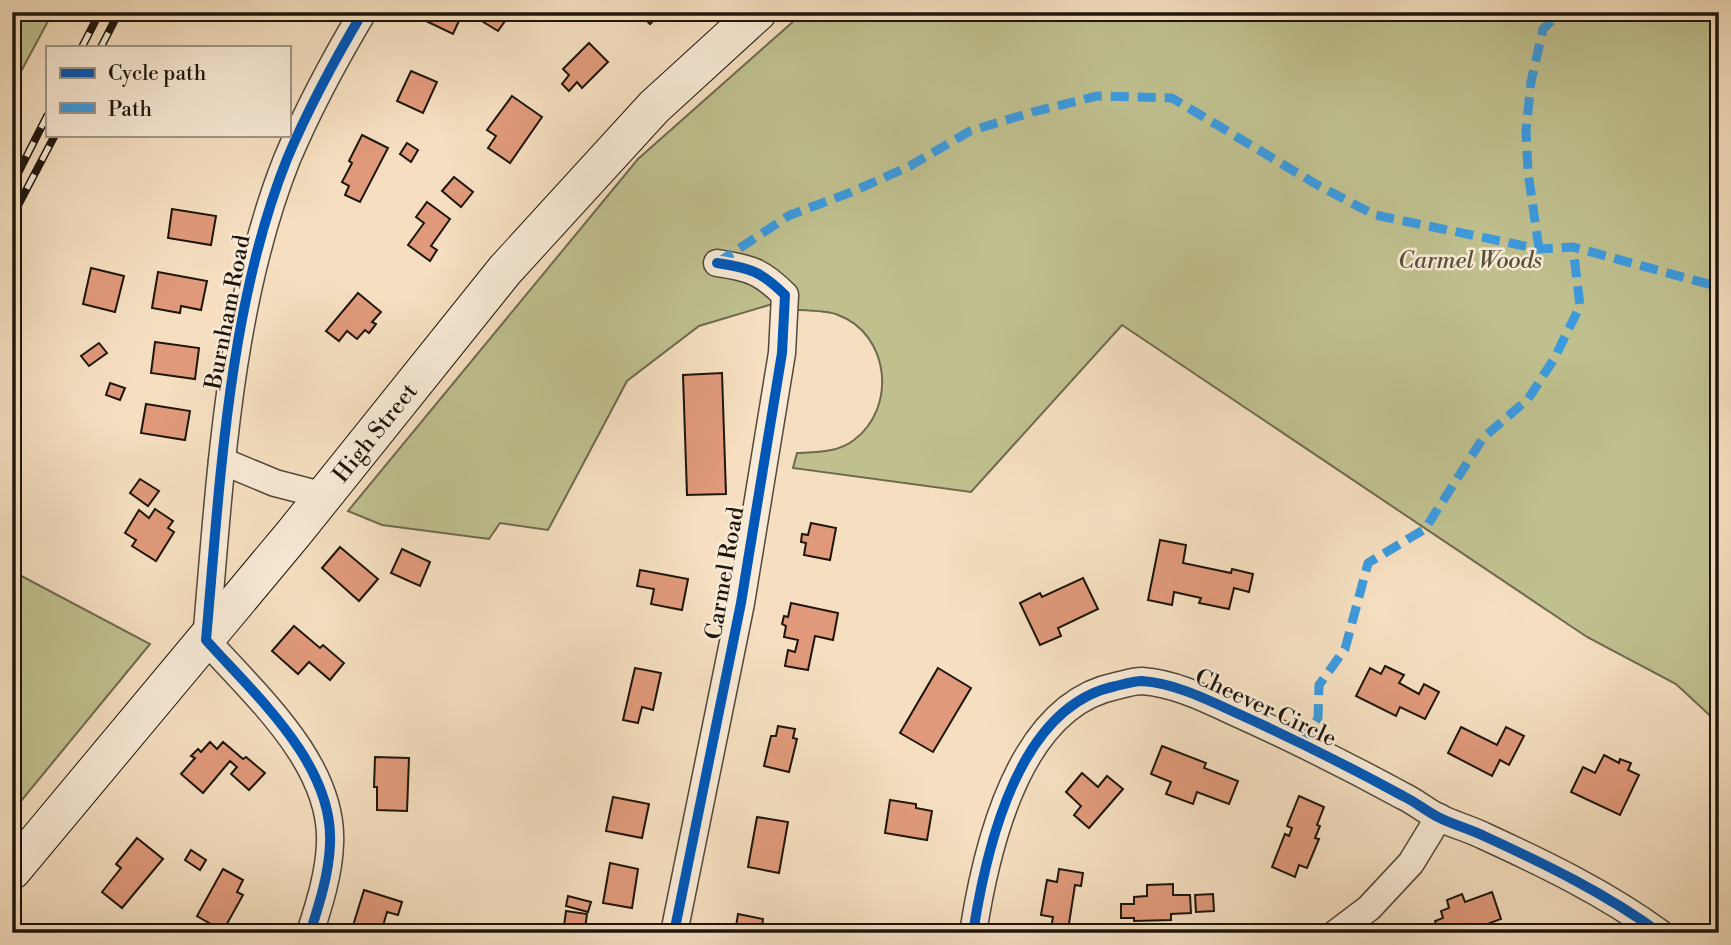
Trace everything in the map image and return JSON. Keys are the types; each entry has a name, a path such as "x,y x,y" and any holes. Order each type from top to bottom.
{"main road":[{"name":"High Street","path":"12,872 325,496 496,281 654,107 758,12"}],"street":[{"name":"Burnham Road","path":"206,640 222,461 243,324 267,218 288,158 321,88 363,12"},
{"name":"Carmel Road","path":"674,933 741,603 782,352 785,295 766,276 743,267 717,263"},
{"path":"222,461 275,483 325,496"},
{"path":"206,640 281,722 309,764 325,802 330,842 326,877 310,933"},
{"name":"Cheever Circle","path":"973,933 980,884 994,835 1021,768 1047,730 1071,705 1097,690 1140,681 1174,687 1279,732 1404,796 1439,817 1563,873 1603,895 1660,933"},
{"path":"1336,933 1368,908 1411,863 1439,817"}],"green space":[{"path":"12,12 53,12 12,88"},
{"name":"Carmel Woods","path":"804,12 1719,12 1719,724 1676,684 1587,637 1122,325 971,492 793,468 797,453 841,447 854,440 868,426 877,410 882,391 882,373 877,354 868,338 855,325 832,313 779,309 779,302 699,326 627,381 548,530 500,523 489,539 382,525 348,511 638,159"},
{"path":"12,571 150,644 12,812"}],"building":[{"path":"430,12 463,12 453,34 426,21"},
{"path":"485,12 491,12 505,21 498,31 480,20"},
{"path":"638,12 661,12 661,13 650,24"},
{"path":"589,43 608,62 582,88 577,82 569,91 562,84 569,75 563,69"},
{"path":"411,71 437,82 423,113 397,101"},
{"path":"512,96 542,117 510,163 488,148 496,136 487,130"},
{"path":"362,135 388,148 360,202 345,195 349,186 342,182"},
{"path":"407,143 418,150 411,162 400,154"},
{"path":"454,177 473,192 461,207 442,191"},
{"path":"427,202 450,219 431,246 437,250 430,261 408,245 424,223 416,217"},
{"path":"172,209 216,216 211,245 168,238"},
{"path":"91,268 124,276 115,312 83,304"},
{"path":"158,272 207,281 201,310 181,306 180,313 152,308"},
{"path":"358,293 381,312 372,322 376,324 369,333 365,330 357,339 347,331 339,341 326,331"},
{"path":"155,342 199,348 195,379 151,373"},
{"path":"99,343 107,353 89,366 81,356"},
{"path":"722,373 726,494 687,495 683,375"},
{"path":"110,383 125,388 120,400 106,395"},
{"path":"146,404 190,411 185,440 141,433"},
{"path":"140,479 159,491 148,506 130,493"},
{"path":"155,509 173,521 168,528 174,532 156,561 132,546 136,540 125,533 139,510 149,518"},
{"path":"811,523 836,528 830,560 804,555 806,543 801,542 802,534 808,535"},
{"path":"1160,540 1186,545 1183,563 1231,573 1232,569 1253,574 1249,592 1234,588 1229,609 1199,603 1201,598 1174,592 1172,605 1148,600"},
{"path":"340,547 378,579 359,601 322,568"},
{"path":"402,549 430,562 420,586 391,573"},
{"path":"640,570 688,579 682,610 651,604 654,589 637,586"},
{"path":"1083,578 1098,609 1058,628 1061,636 1040,645 1020,603 1040,593 1042,597"},
{"path":"791,603 838,613 833,640 815,636 808,670 785,666 788,650 795,652 798,640 784,637 786,626 782,624 784,616 788,617"},
{"path":"294,626 320,648 323,645 344,663 330,680 309,662 298,674 272,651"},
{"path":"1385,666 1404,675 1399,683 1419,694 1424,684 1439,692 1425,719 1400,707 1396,716 1356,696 1370,668 1381,674"},
{"path":"635,668 661,673 653,710 642,707 638,723 623,720"},
{"path":"938,668 971,688 933,752 900,733"},
{"path":"778,726 795,729 793,738 797,739 789,772 764,766 771,736 776,736"},
{"path":"1461,727 1497,745 1506,727 1524,736 1509,765 1500,760 1492,776 1448,753"},
{"path":"210,742 217,749 223,742 265,773 249,790 231,774 237,767 230,761 203,793 181,774 195,758 191,756 198,749 201,752"},
{"path":"1162,746 1206,763 1204,768 1238,781 1229,804 1197,792 1193,804 1166,794 1171,782 1151,774"},
{"path":"1604,755 1619,763 1620,759 1631,763 1628,770 1639,775 1620,815 1571,792 1583,767 1595,773"},
{"path":"375,757 409,758 407,811 377,810 377,787 374,787"},
{"path":"1082,773 1098,787 1107,776 1123,789 1089,828 1074,815 1081,806 1066,792"},
{"path":"1299,796 1324,807 1317,825 1320,826 1315,838 1319,839 1307,868 1299,865 1295,877 1272,867 1285,834 1289,836 1292,828 1287,826"},
{"path":"613,797 649,804 642,838 606,831"},
{"path":"890,800 916,804 916,808 932,811 927,840 885,833"},
{"path":"757,817 788,822 779,873 748,867"},
{"path":"137,838 163,859 122,908 102,892 121,868 116,864"},
{"path":"191,850 206,860 200,870 185,860"},
{"path":"610,863 638,869 632,908 603,903"},
{"path":"223,869 243,880 237,892 243,895 223,931 197,916"},
{"path":"1059,869 1083,873 1081,886 1075,885 1068,930 1051,928 1053,917 1041,915 1047,880 1057,882"},
{"path":"1173,884 1173,895 1190,895 1191,913 1171,914 1171,920 1134,921 1134,918 1121,918 1121,904 1134,904 1134,897 1147,896 1147,885"},
{"path":"364,890 402,902 398,915 387,912 381,933 364,933 352,929"},
{"path":"1492,892 1501,919 1479,927 1481,933 1439,933 1435,921 1443,918 1441,911 1449,908 1447,900 1462,894 1465,902"},
{"path":"1213,894 1214,911 1196,912 1195,895"},
{"path":"568,896 591,902 588,912 566,906"},
{"path":"566,911 587,914 585,929 564,926"},
{"path":"738,914 763,919 761,933 735,933"}],"railway":[{"path":"83,46 100,12"},
{"path":"102,46 119,12"},
{"path":"12,185 46,118"},
{"path":"12,217 54,136"}],"marked path":[{"path":"1539,249 1528,172 1526,130 1531,82 1543,29 1561,12"},
{"path":"717,263 790,215 910,166 970,131 1097,96 1172,98 1319,186 1375,215 1539,249 1573,247 1719,287"},
{"path":"1301,744 1318,718 1319,685 1345,649 1368,563 1425,529 1483,438 1528,399 1554,359 1580,306 1573,247"}],"cycle path":[{"path":"310,933 326,878 330,844 328,815 319,786 288,733 206,640 222,458 239,335 251,275 267,216 287,159 322,84 363,12"},
{"path":"674,933 741,603 782,353 785,295 754,272 717,263"},
{"path":"973,933 998,823 1031,751 1054,721 1082,699 1116,686 1142,681 1188,692 1297,741 1408,798 1440,818 1574,880 1660,933"}]}
